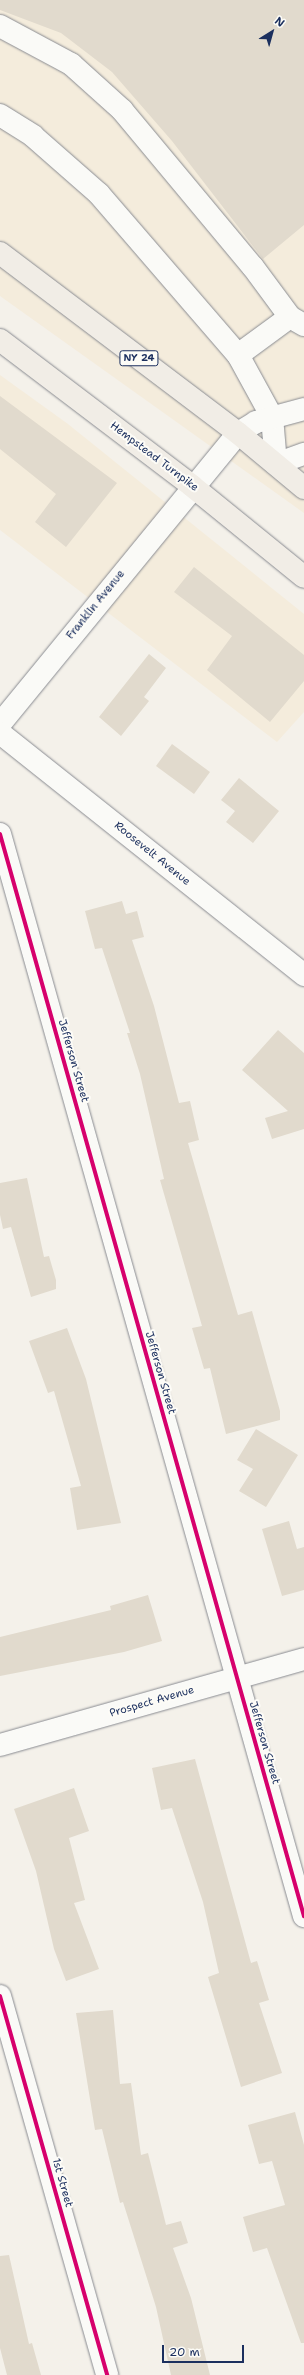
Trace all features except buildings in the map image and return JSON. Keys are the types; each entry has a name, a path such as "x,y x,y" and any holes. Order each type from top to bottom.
{"main road":[{"name":"NY 24","path":"0,253 238,433 304,488"},
{"name":"Hempstead Turnpike","path":"0,340 192,486 304,578"}],"street":[{"path":"0,26 71,64 122,110 297,321 238,355"},
{"path":"0,114 33,136 99,194 238,355 272,417 276,464 304,454"},
{"name":"Franklin Avenue","path":"0,724 192,486 238,433 256,422 304,409"},
{"name":"Roosevelt Avenue","path":"0,733 304,975"},
{"name":"Jefferson Street","path":"0,834 304,1916"},
{"name":"Prospect Avenue","path":"0,1745 304,1659"},
{"name":"1st Street","path":"0,1996 107,2375"}],"shaded area":[{"path":"0,0 304,0 304,513 0,296"},
{"path":"0,375 68,424 304,614 304,712 277,742 0,530"}],"cycle path":[{"path":"0,834 304,1916"},
{"path":"0,1996 107,2375"}]}
